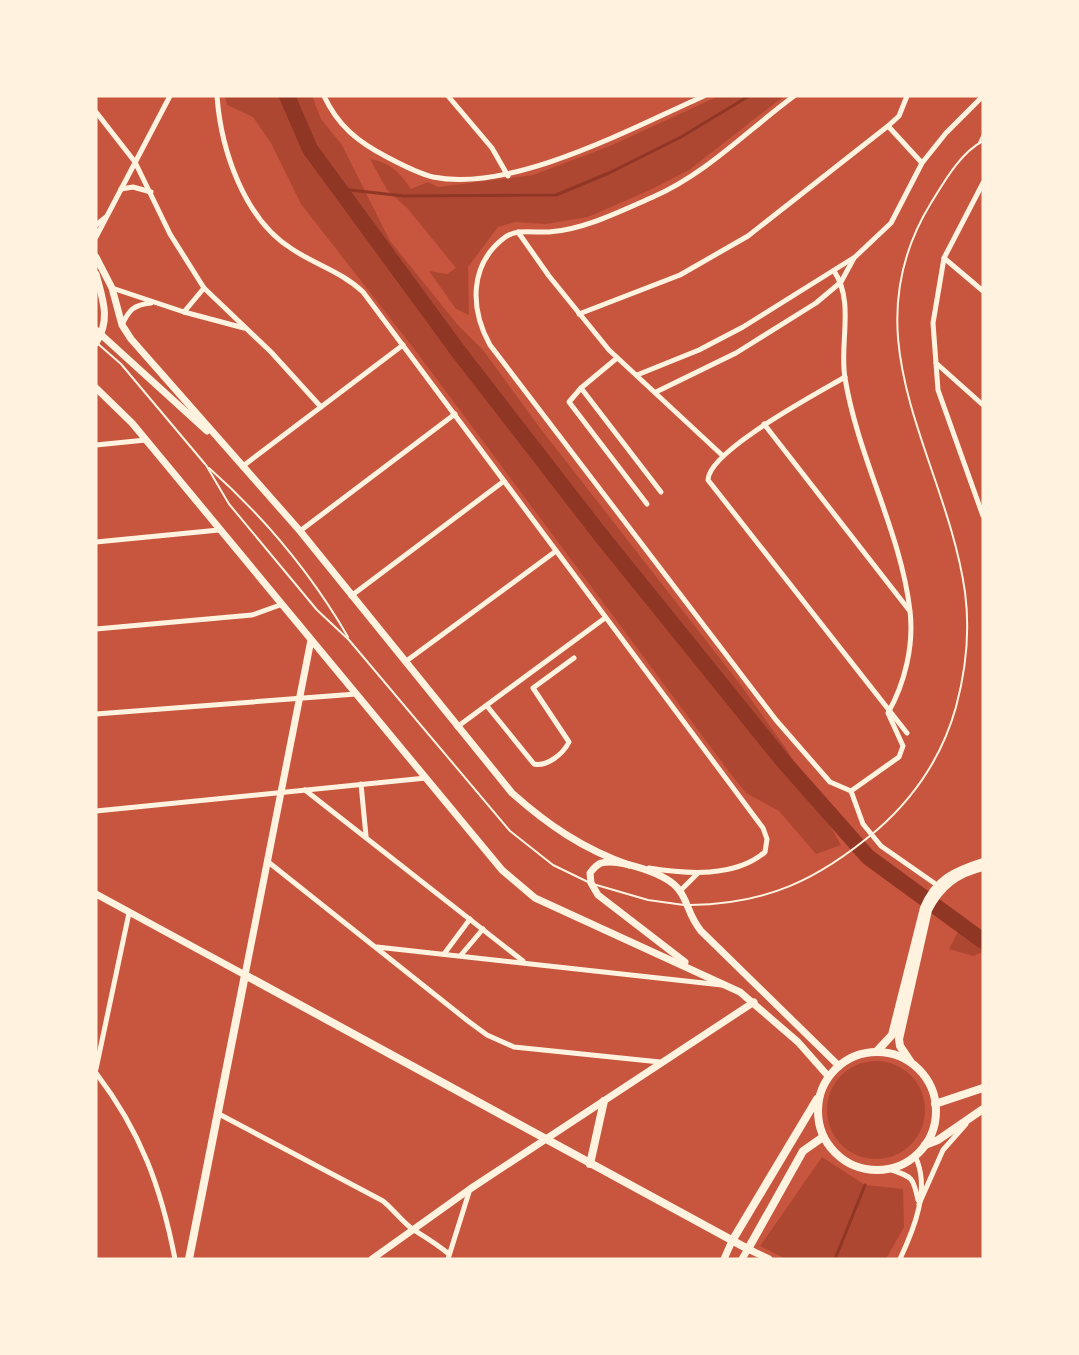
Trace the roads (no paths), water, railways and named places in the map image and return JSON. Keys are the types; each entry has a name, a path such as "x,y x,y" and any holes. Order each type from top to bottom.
{"main road":[{"path":"877,1051 892,1035 926,909 937,885 957,871 983,862"},
{"path":"933,894 954,878 983,867"},
{"path":"818,1097 817,1118 823,1137 835,1153 851,1164 869,1170 889,1169 915,1156 924,1146 933,1128 935,1104 927,1081 900,1046 899,1039 926,909"},
{"path":"189,1259 245,975 748,1249 803,1151 823,1137"},
{"path":"732,1241 818,1097 828,1076 848,1058 877,1051 895,1054 911,1062"},
{"path":"935,1104 983,1088"},
{"path":"590,1164 604,1101"},
{"path":"924,1146 938,1140 980,1110"}],"street":[{"path":"96,237 170,96"},
{"path":"324,96 332,114 351,136 407,168 432,177 456,179 508,176 549,162 704,96"},
{"path":"448,96 454,99 492,148 508,176"},
{"path":"794,96 692,175 655,196 571,228 551,232 518,232 498,244 479,271 475,286 475,305 479,326 490,345 776,720 830,782 851,792 863,824 881,846 937,885"},
{"path":"579,314 681,275 748,236 888,126 899,116 907,96"},
{"path":"637,375 699,350 753,321 855,257 891,223 922,163 946,132 983,96"},
{"path":"216,97 229,155 253,209 264,224 274,237 350,279 363,292 763,828 767,839 765,852 741,867 699,873 601,863 590,873 591,883 598,895 692,968"},
{"path":"96,112 135,162 170,234 204,288 321,407"},
{"path":"888,126 922,163"},
{"path":"983,183 953,235 944,258 933,323 938,390 983,516"},
{"path":"121,189 133,187 151,192"},
{"path":"96,225 107,216"},
{"path":"518,232 579,314 617,358 723,456"},
{"path":"96,257 112,288 122,325 218,440"},
{"path":"656,392 759,340 816,303 841,282 855,257"},
{"path":"944,258 983,291"},
{"path":"834,271 841,282 844,304 845,376 863,451 901,570 910,611 907,659 901,685 888,712 903,746 899,757 851,792"},
{"path":"96,274 106,312 96,343"},
{"path":"112,288 184,312 245,328"},
{"path":"184,312 204,288"},
{"path":"122,325 129,309 139,304 152,302"},
{"path":"99,332 218,440 243,466 300,531 404,663 512,793 537,815 578,844 662,876 680,891 685,905 701,931 839,1066"},
{"path":"243,466 403,345"},
{"path":"617,358 581,388 569,402 646,504"},
{"path":"936,363 983,405"},
{"path":"845,376 764,424 723,456 710,469 708,480 710,486 907,734"},
{"path":"96,388 146,440 280,605 502,870 535,898 730,986 754,1002 798,1042 828,1076"},
{"path":"581,388 661,492"},
{"path":"300,531 454,414"},
{"path":"764,424 910,611"},
{"path":"96,445 146,440"},
{"path":"351,596 504,481"},
{"path":"96,542 219,530"},
{"path":"404,663 555,551"},
{"path":"96,629 252,615 280,605"},
{"path":"457,727 605,618"},
{"path":"96,894 245,975 301,697 310,640"},
{"path":"487,706 534,764 545,765 564,750 570,742 533,691 574,658"},
{"path":"96,714 356,694"},
{"path":"96,811 426,778"},
{"path":"361,784 366,836"},
{"path":"305,790 525,962"},
{"path":"267,861 468,1021 500,1042 514,1047 660,1062"},
{"path":"680,891 691,877 699,873"},
{"path":"129,913 96,1071 127,1118 152,1167 175,1259"},
{"path":"444,954 470,919"},
{"path":"461,955 483,929"},
{"path":"375,947 730,986"},
{"path":"372,1259 470,1189 754,1002"},
{"path":"900,1259 919,1204 943,1150 980,1110"},
{"path":"217,1113 383,1201 397,1212 412,1230 425,1234 449,1256 470,1189"},
{"path":"915,1156 923,1183 919,1204"},
{"path":"889,1169 912,1179 916,1184 919,1204"},
{"path":"724,1259 732,1241"},
{"path":"742,1259 748,1249 770,1259"}],"lane":[{"path":"979,143 983,134"},
{"path":"206,465 229,504 317,610 349,640 510,831 554,865 591,883 648,900 685,905 739,903 758,898 813,875 850,852 894,815 916,791 935,762 950,728 961,688 967,624 960,565 904,381 898,348 897,307 904,271 924,216 953,170 983,141"},
{"path":"96,343 121,364 206,465 240,495 327,601 349,640"}],"waterway":[{"path":"287,96 310,149 458,351 603,538 784,762 868,857 983,941"},
{"path":"341,189 404,196 556,195 609,173 681,137 749,96"},
{"path":"835,1259 865,1185"}]}
